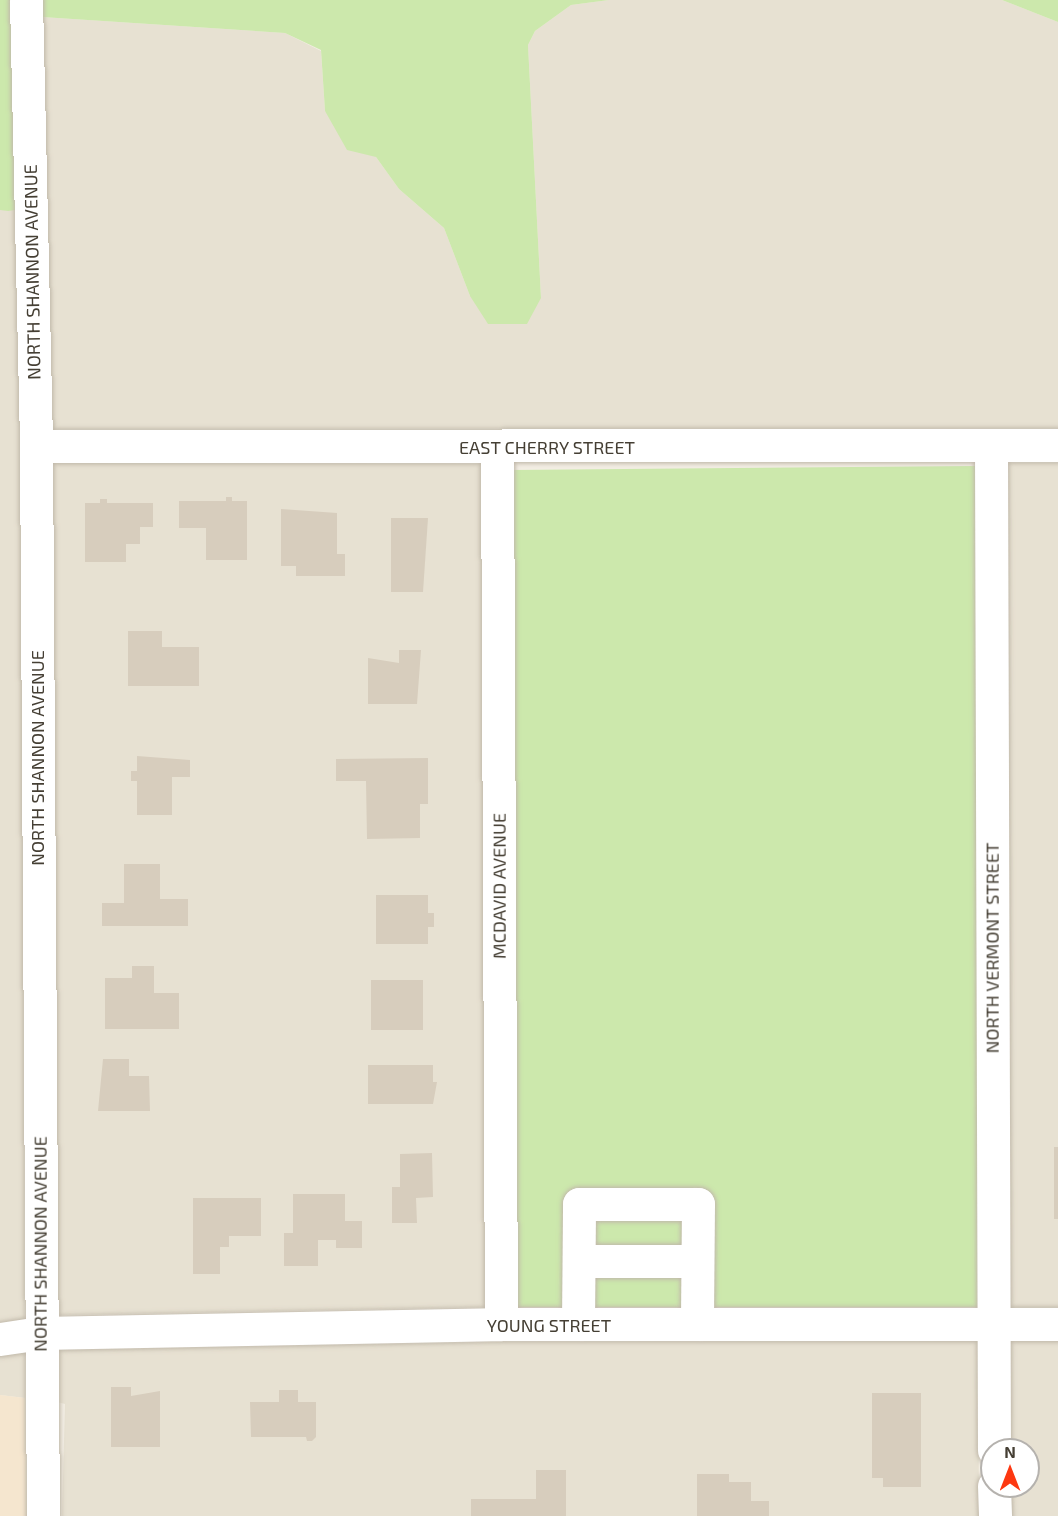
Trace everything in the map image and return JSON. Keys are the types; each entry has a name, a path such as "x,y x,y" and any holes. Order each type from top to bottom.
{"street":[{"name":"NORTH SHANNON AVENUE","path":"26,0 36,446 40,1333 43,1516"},
{"name":"EAST CHERRY STREET","path":"36,446 1058,445"},
{"name":"NORTH VERMONT STREET","path":"991,446 994,1438"},
{"name":"MCDAVID AVENUE","path":"496,447 501,1324"},
{"path":"578,1324 579,1203 698,1203 697,1324"},
{"path":"579,1261 697,1261"},
{"name":"YOUNG STREET","path":"0,1339 40,1333 501,1324 1058,1324"},
{"path":"994,1498 994,1516"}],"shaded area":[{"path":"609,0 1002,0 1058,22 1058,428 51,429 42,17 285,33 321,51 325,111 376,157 399,189 444,228 470,296 541,298 528,45 535,31 571,5"},
{"path":"0,210 15,210 21,446 25,1398 0,1395"},
{"path":"52,463 482,464 486,1307 55,1315"},
{"path":"1006,463 1058,463 1058,1307 1009,1307"},
{"path":"978,1341 979,1516 62,1516 65,1404 57,1402 56,1350 501,1342"},
{"path":"1009,1341 1058,1341 1058,1516 1010,1516 1010,1498 1040,1498 1040,1438 1009,1438"},
{"path":"0,1395 25,1398 27,1516 0,1516"}],"green space":[{"path":"0,0 11,0 15,210 8,211 0,210"},
{"path":"41,0 609,0 571,5 535,31 528,45 541,298 527,324 488,324 470,296 444,228 399,189 376,157 347,150 325,111 321,50 285,33 42,17"},
{"path":"1002,0 1058,0 1058,22"},
{"path":"975,466 978,1307 516,1307 512,470"}],"building":[{"path":"226,497 232,497 232,501 247,501 247,560 206,560 206,528 179,528 179,501 226,501"},
{"path":"100,499 107,499 107,503 153,503 153,527 140,527 140,544 126,544 126,562 85,562 85,503 100,503"},
{"path":"281,509 337,513 337,554 345,554 345,576 296,576 296,566 281,566"},
{"path":"391,518 428,518 423,592 391,592"},
{"path":"128,631 162,631 162,647 199,647 199,686 128,686"},
{"path":"399,650 421,650 417,704 368,704 368,658 399,663"},
{"path":"137,756 190,760 190,777 172,777 172,815 137,815 137,781 131,781 131,771 137,771"},
{"path":"428,758 428,804 420,804 420,838 367,839 366,781 336,781 336,759"},
{"path":"124,864 160,864 160,899 188,899 188,926 102,926 102,903 124,903"},
{"path":"376,895 428,895 428,913 434,913 434,927 428,927 428,944 376,944"},
{"path":"132,966 154,966 154,993 179,993 179,1029 105,1029 105,978 132,978"},
{"path":"371,980 423,980 423,1030 371,1030"},
{"path":"103,1059 129,1059 129,1076 149,1076 150,1111 98,1111"},
{"path":"368,1065 433,1065 433,1082 437,1082 433,1104 368,1104"},
{"path":"1054,1147 1058,1147 1058,1219 1054,1219"},
{"path":"432,1153 433,1197 416,1198 417,1223 392,1223 392,1187 400,1187 400,1154"},
{"path":"293,1194 345,1194 345,1221 362,1221 362,1248 336,1248 336,1240 318,1240 318,1266 284,1266 284,1233 293,1233"},
{"path":"193,1198 261,1198 261,1236 229,1236 229,1247 220,1247 220,1274 193,1274"},
{"path":"111,1387 131,1387 131,1396 160,1391 160,1447 111,1447"},
{"path":"279,1390 298,1390 298,1402 316,1402 316,1437 312,1441 307,1441 306,1437 251,1437 250,1402 279,1402"},
{"path":"872,1393 921,1393 921,1487 883,1487 883,1478 872,1478"},
{"path":"536,1470 566,1470 566,1516 471,1516 471,1499 536,1499"},
{"path":"697,1474 729,1474 729,1482 751,1482 751,1501 769,1501 769,1516 697,1516"}]}
